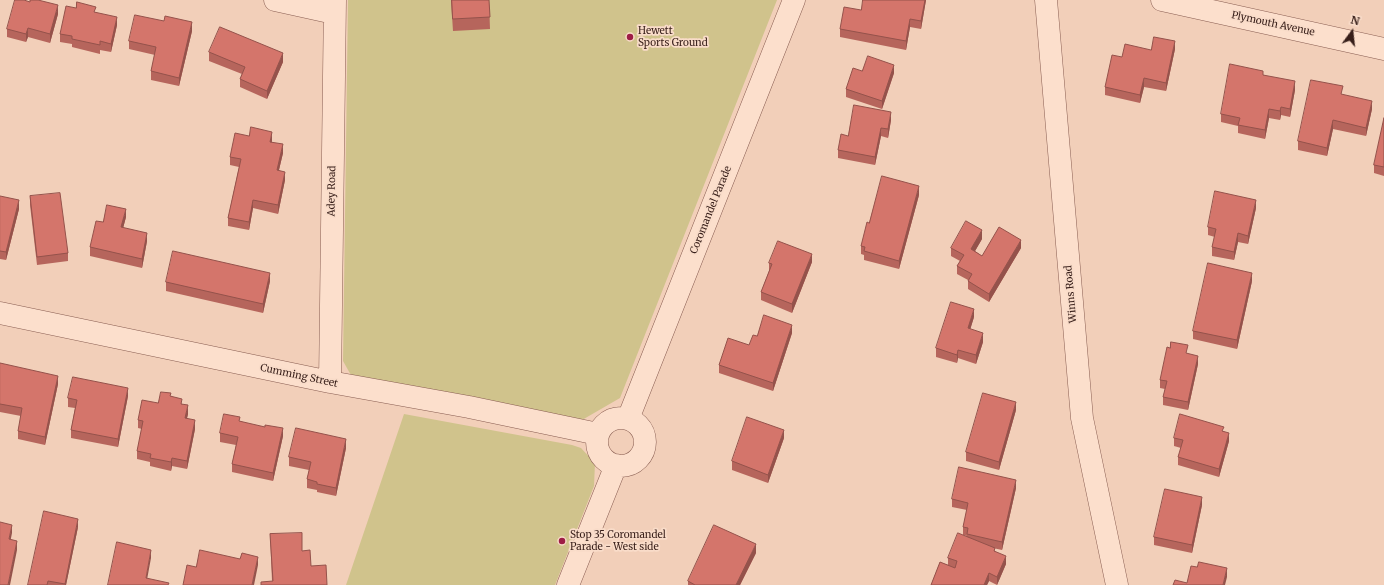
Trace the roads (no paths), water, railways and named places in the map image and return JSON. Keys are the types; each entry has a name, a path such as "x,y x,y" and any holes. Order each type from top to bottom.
{"street":[{"path":"275,0 335,6"},
{"name":"Coromandel Parade","path":"628,419 794,0"},
{"name":"Winns Road","path":"1046,0 1082,418 1117,585"},
{"name":"Plymouth Avenue","path":"1162,0 1384,49"},
{"name":"Adey Road","path":"330,382 335,6"},
{"name":"Cumming Street","path":"0,313 330,382 469,407 598,434"},
{"path":"613,419 628,419 635,423 644,436 643,448 638,458 631,463 624,466 616,465 608,462 602,457 598,450 598,434 601,428 613,419"},
{"path":"568,585 616,465"}],"place":[{"name":"Hewett Sports Ground","path":"630,37"},
{"name":"Stop 35 Coromandel Parade - West side","path":"562,541"}]}
